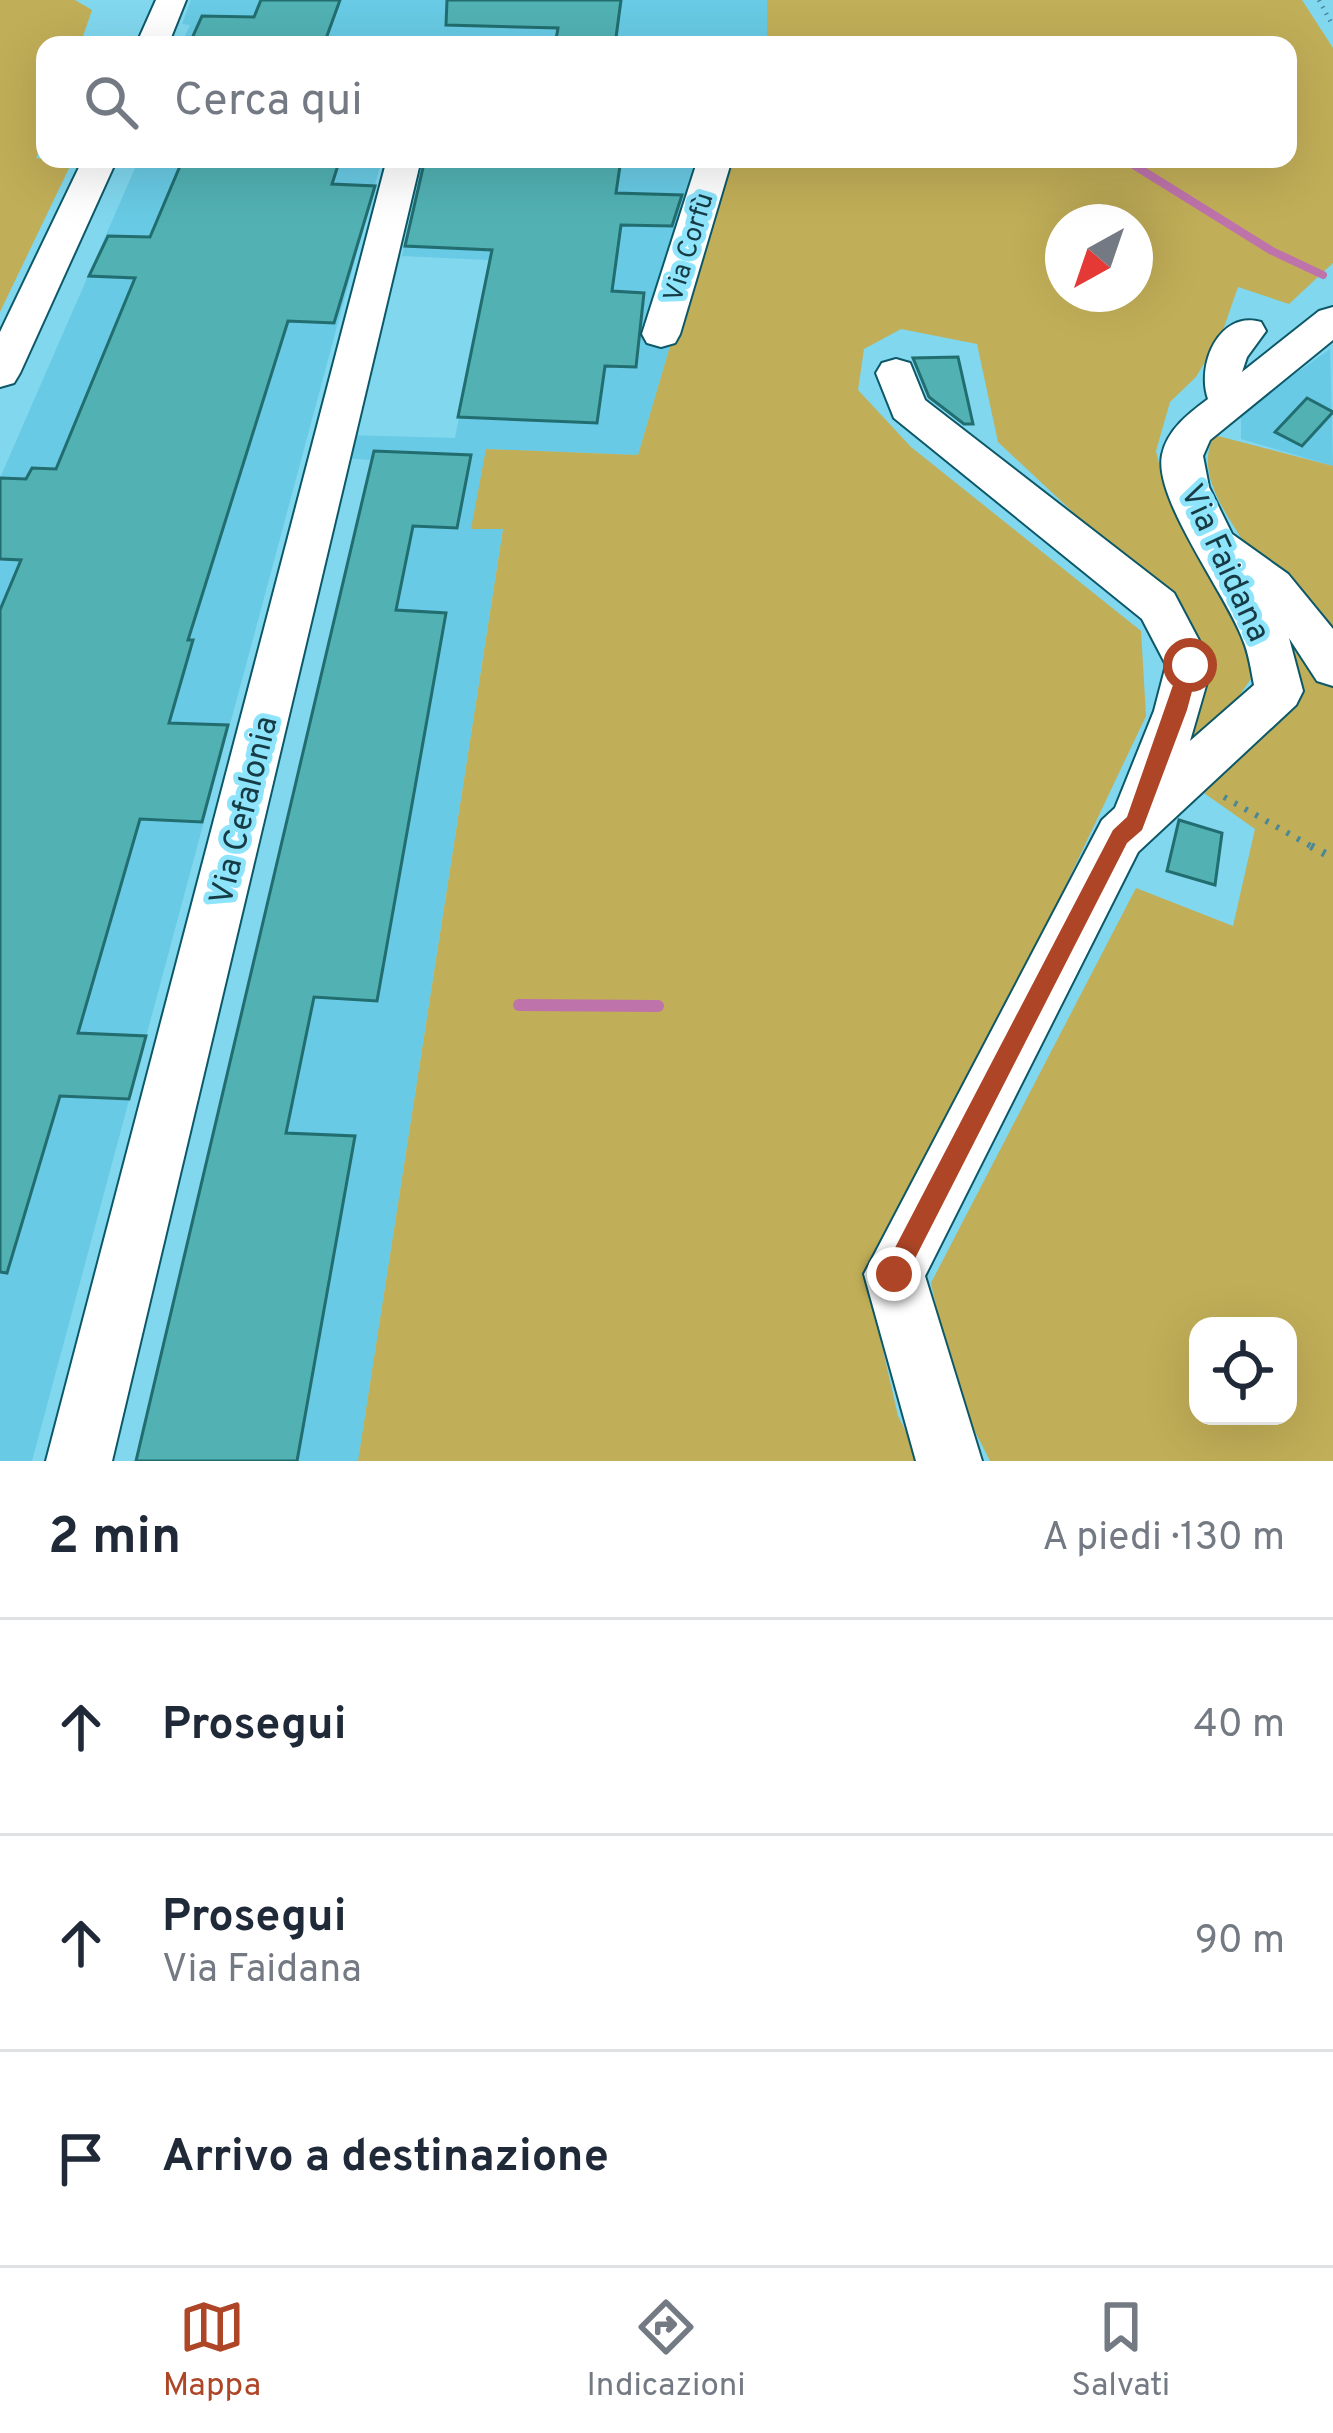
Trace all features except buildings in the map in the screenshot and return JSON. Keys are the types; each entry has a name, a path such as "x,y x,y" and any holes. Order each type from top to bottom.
{"street":[{"path":"156,36 171,0"},
{"path":"0,373 96,168"},
{"name":"Via Cefalonia","path":"79,1461 402,168"},
{"name":"Via Corfù","path":"662,334 713,168"},
{"path":"1224,418 1333,320"},
{"path":"1224,418 1224,355 1247,331"},
{"path":"896,373 908,408 1159,606 1190,665 1135,823"},
{"name":"Via Faidana","path":"949,1461 894,1274 1120,836 1279,691 1265,634 1188,487 1182,456 1224,418"},
{"path":"1214,542 1266,576 1333,667"}],"path":[{"path":"1319,0 1333,26"},
{"path":"1191,774 1333,858"}],"shaded area":[{"path":"0,0 75,0 92,10 83,36 36,36 36,168 69,168 0,312"},
{"path":"191,0 767,0 767,36 185,36 190,25 182,24"},
{"path":"767,0 1302,0 1333,48 1333,263 1289,304 1238,287 1222,333 1196,377 1170,402 1156,451 1167,497 1230,602 1253,676 1222,720 1173,769 1196,725 1212,662 1175,597 1093,531 998,442 977,344 901,329 864,349 858,390 911,447 1141,631 1146,716 998,1028 868,1285 898,1416 921,1461 358,1461 503,529 471,529 486,449 638,455 722,168 1297,168 1297,36 767,36"},
{"path":"135,168 380,168 32,1461 0,1461 0,478"},
{"path":"421,168 696,168 662,273 673,336 638,455 487,449 472,528 503,528 358,1461 136,1461 372,460 340,458 346,435 455,438 489,260 402,256"},
{"path":"1330,349 1333,466 1241,439 1241,412"},
{"path":"1214,435 1333,466 1333,1461 990,1461 954,1390 931,1283 1136,888 1233,926 1255,829 1204,793 1291,700 1266,587 1222,506 1209,471"}],"waterway":[{"path":"1138,168 1272,251 1323,275"},
{"path":"519,1005 658,1006"}],"route":[{"path":"894,1274 1120,836 1135,823 1190,665"}]}
